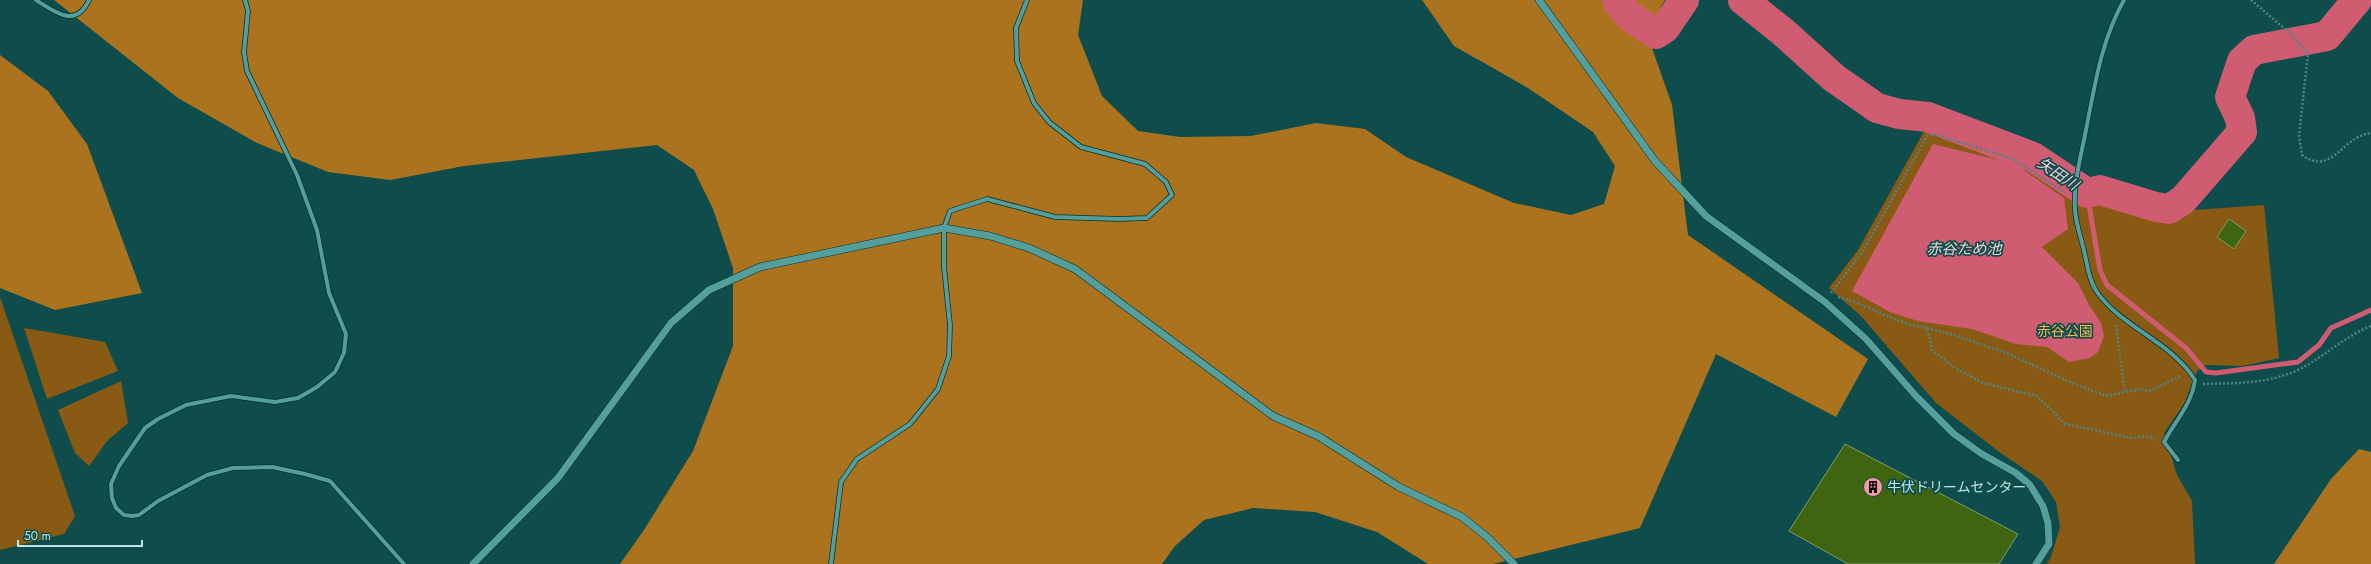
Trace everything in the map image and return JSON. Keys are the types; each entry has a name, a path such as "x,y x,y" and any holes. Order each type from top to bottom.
{"street":[{"path":"36,0 57,14 71,17 82,11 89,0"},
{"path":"245,0 248,11 244,52 247,71 297,175 317,230 329,293 346,334 344,353 335,372 317,387 298,398 275,402 231,396 186,405 158,419 145,428 119,466 111,484 112,498 116,508 124,515 132,516 139,514 158,501 207,475 233,468 272,467 305,474 330,481 404,564"},
{"path":"830,564 842,482 857,459 910,424 938,389 949,356 950,332 944,267 944,228 950,211 987,199 1055,217 1119,219 1147,218 1172,195 1166,182 1145,164 1081,147 1049,122 1034,103 1017,62 1016,28 1027,0"},
{"path":"1539,0 1655,161 1706,216 1825,302 1866,339 1916,396 1954,434 1982,454 2016,473 2030,485 2043,506 2048,523 2049,544 2036,564"},
{"path":"2124,0 2113,20 2100,55 2079,163 2075,212 2089,278 2097,293 2114,309 2167,351 2190,372 2195,380 2188,406 2174,424 2164,442 2178,460"},
{"path":"473,564 558,478 671,323 709,290 760,267 944,228 990,236 1030,248 1075,269 1273,416 1318,436 1398,487 1462,517 1487,537 1514,564"}],"path":[{"path":"2251,0 2290,34 2308,54 2299,135 2302,155 2310,161 2323,162 2332,158 2355,137 2371,133"},
{"path":"2075,199 2013,159 1934,134 1927,136 1863,251 1830,295 1859,302 1908,326 1927,328 1954,335 2006,353 2068,381 2106,396 2141,389 2149,391 2190,372"},
{"path":"2114,309 2125,392"},
{"path":"2194,385 2260,383 2299,369 2354,333 2371,326"},
{"path":"1927,328 1932,350 1955,368 1983,383 2037,396 2065,424 2132,438 2146,436 2164,442"}],"green space":[{"name":"赤谷公園","path":"1927,126 2009,152 2068,190 2130,204 2153,213 2264,205 2279,358 2243,366 2205,365 2197,371 2184,404 2164,433 2177,475 2192,501 2195,564 2047,564 2051,557 2060,527 2056,502 2042,481 2002,454 1936,403 1861,316 1829,288 1858,250"},
{"path":"0,297 75,516 64,534 0,550"},
{"path":"24,328 105,342 118,371 47,399"},
{"path":"121,381 128,423 107,441 89,466 75,453 58,410"}],"shaded area":[{"path":"54,0 1083,0 1078,35 1102,96 1138,131 1180,137 1251,136 1316,123 1365,129 1406,157 1514,203 1571,215 1604,204 1615,166 1593,132 1528,88 1454,46 1422,0 1665,0 1660,8 1652,48 1672,105 1688,235 1868,359 1836,417 1716,354 1640,528 1493,564 1428,564 1377,532 1315,512 1253,508 1204,520 1175,546 1162,564 620,564 644,530 693,451 733,346 733,268 713,209 694,170 657,145 464,166 390,180 328,172 257,143 178,98"},
{"path":"0,55 48,91 87,144 142,293 55,310 0,288"},
{"path":"2359,449 2371,452 2371,564 2274,564 2331,479"}],"water":[{"name":"赤谷ため池","path":"1933,144 2015,164 2064,198 2068,229 2042,247 2078,283 2089,305 2101,323 2104,336 2098,352 2090,358 2069,362 2047,347 2016,344 1972,329 1918,321 1890,312 1852,291"}],"building":[{"path":"2229,219 2246,231 2234,249 2217,237"},
{"name":"牛伏ドリームセンター","path":"1845,444 2018,534 1999,564 1848,564 1789,531"}],"waterway":[{"name":"矢田川","path":"1617,0 1628,15 1656,34 1665,28 1684,0"},
{"name":"矢田川","path":"1743,0 1783,32 1834,78 1877,108 1899,114 1928,117 2033,157 2087,193 2100,190 2156,207 2169,209 2183,200 2242,132 2240,118 2230,97 2242,61 2254,50 2327,36 2357,0"},
{"path":"2087,193 2100,270 2107,285 2186,348 2206,372 2216,373 2298,362 2319,345 2331,328 2371,310"}],"place":[{"name":"牛伏ドリームセンター","path":"1873,487"}]}
